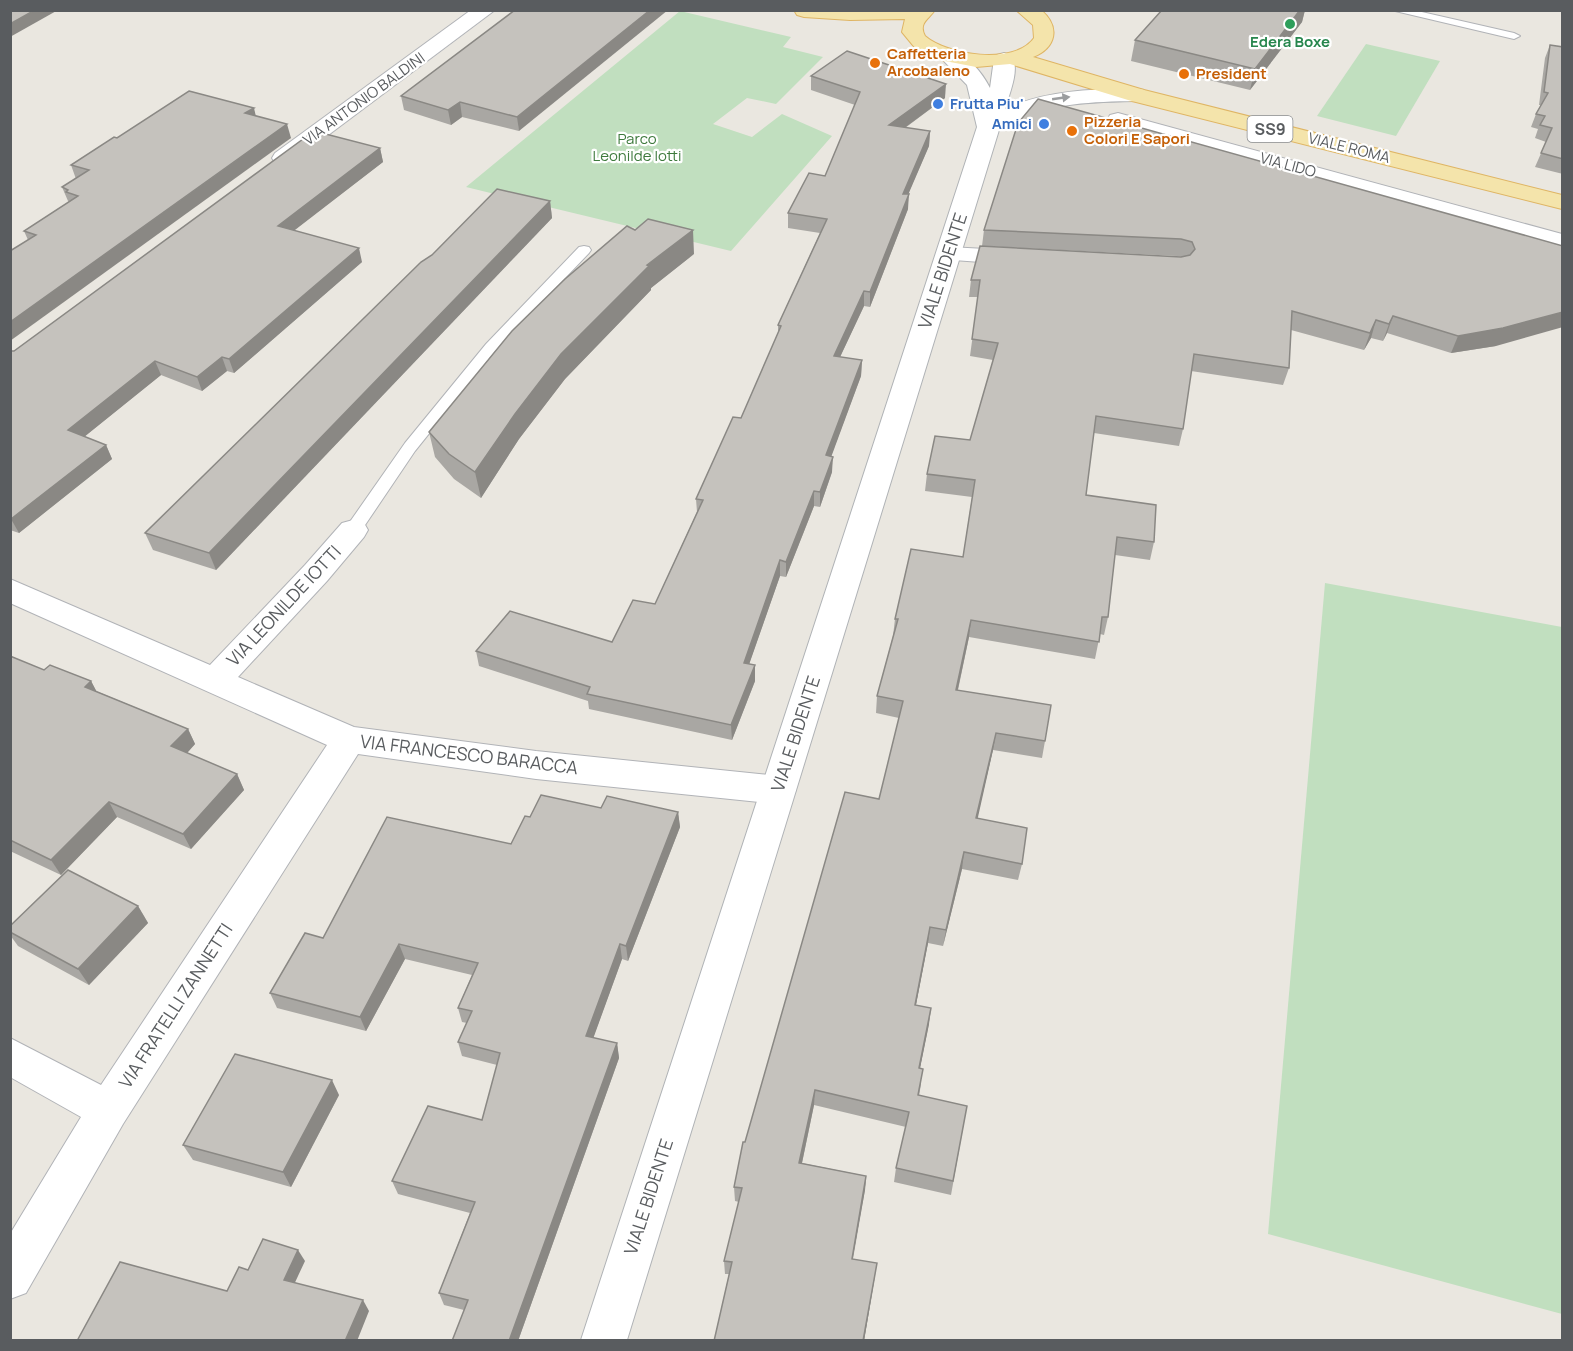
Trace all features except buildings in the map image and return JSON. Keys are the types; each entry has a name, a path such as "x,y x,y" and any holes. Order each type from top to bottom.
{"main road":[{"name":"VIALE ROMA","path":"1026,10 1044,22 1065,49 1136,95"},
{"path":"804,11 858,20 915,36 934,51 970,60 1008,58 1032,51 1044,41 1044,22"},
{"path":"804,11 850,14 923,12"},
{"path":"915,36 912,28 914,20 923,12"},
{"name":"VIALE ROMA","path":"1008,58 1136,95 1563,202"}],"street":[{"name":"VIA ANTONIO BALDINI","path":"262,173 485,10"},
{"name":"VIALE BIDENTE","path":"950,56 980,83 988,127"},
{"name":"VIALE BIDENTE","path":"604,1341 949,254 1008,58"},
{"path":"988,127 1009,113 1045,100 1094,95 1136,95"},
{"name":"VIA LIDO","path":"1118,120 1389,192 1563,242"},
{"path":"1389,192 1405,162"},
{"path":"949,254 1048,259"},
{"name":"VIA LEONILDE IOTTI","path":"214,681 354,530"},
{"name":"VIA FRANCESCO BARACCA","path":"10,590 349,740 536,765 778,790"},
{"name":"VIA FRATELLI ZANNETTI","path":"10,1277 108,1110 349,740"},
{"path":"10,1056 108,1110"}],"lane":[{"path":"1396,10 1514,36"},
{"path":"354,530 410,447 491,347 584,250"}],"green space":[{"name":"Parco Leonilde Iotti","path":"680,11 791,37 783,47 823,57 776,104 747,98 713,124 752,137 782,114 832,136 731,251 466,187"},
{"path":"1366,44 1440,61 1396,136 1317,116"},
{"path":"1325,583 1562,627 1562,1314 1268,1234"}],"place":[{"name":"Edera Boxe","path":"1290,24"},
{"name":"Caffetteria Arcobaleno","path":"875,63"},
{"name":"President","path":"1184,74"},
{"name":"Frutta Piu'","path":"938,104"},
{"name":"Amici","path":"1044,124"},
{"name":"Pizzeria Colori E Sapori","path":"1072,131"}]}
